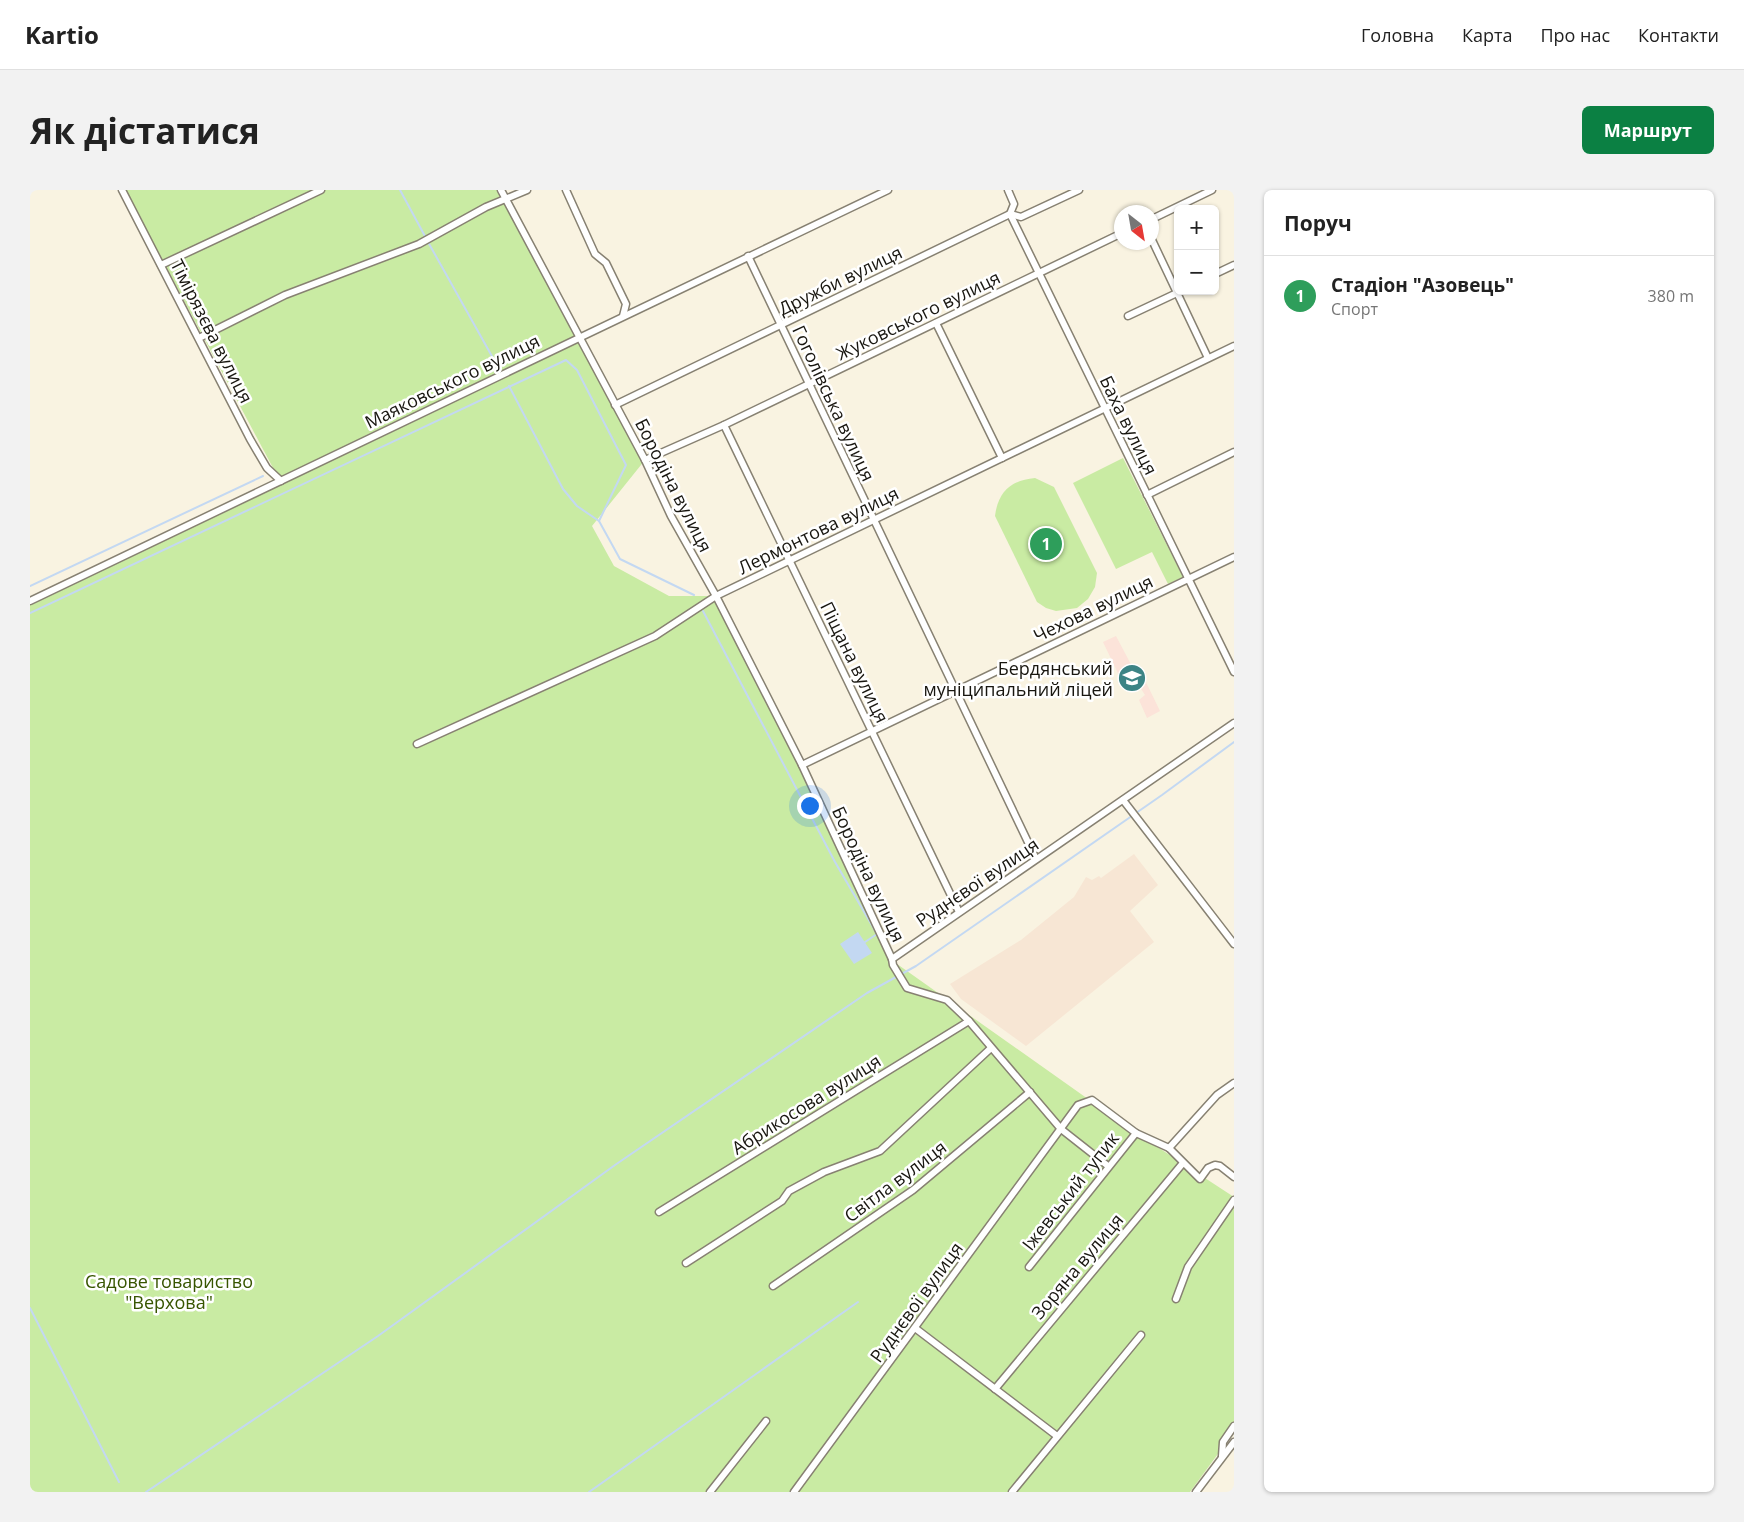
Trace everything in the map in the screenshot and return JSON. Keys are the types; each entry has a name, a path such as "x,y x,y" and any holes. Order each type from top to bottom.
{"street":[{"name":"Тімірязєва вулиця","path":"122,190 250,440 267,468 281,481"},
{"path":"161,265 320,190"},
{"name":"Бородіна вулиця","path":"501,190 645,460 671,516 716,596 802,765 892,962"},
{"path":"199,338 285,295 419,244 486,207 527,190"},
{"path":"566,190 595,254 606,263 626,304 622,316"},
{"name":"Маяковського вулиця","path":"30,601 888,190"},
{"name":"Баха вулиця","path":"1008,190 1014,204 1010,214 1234,672"},
{"name":"Дружби вулиця","path":"615,404 1010,214 1021,217 1078,190"},
{"path":"1159,216 1212,190"},
{"name":"Жуковського вулиця","path":"645,460 724,425 1114,238"},
{"path":"1157,250 1174,282"},
{"name":"Гоголівська вулиця","path":"748,256 1036,859"},
{"path":"1219,272 1234,265"},
{"path":"1128,316 1174,294"},
{"path":"1180,295 1208,358"},
{"path":"936,322 1002,458"},
{"name":"Лермонтова вулиця","path":"417,744 655,636 716,596 1234,346"},
{"name":"Піщана вулиця","path":"724,425 959,912"},
{"path":"1147,494 1234,452"},
{"name":"Чехова вулиця","path":"802,765 1234,557"},
{"name":"Руднєвої вулиця","path":"892,962 959,912 1234,723"},
{"path":"1122,800 1234,944"},
{"path":"892,962 907,988 947,1000 969,1021 1061,1129 1108,1166"},
{"name":"Абрикосова вулиця","path":"659,1212 969,1021"},
{"path":"686,1264 782,1202 789,1191 824,1172 880,1151 991,1048"},
{"path":"1169,1148 1217,1095 1234,1083"},
{"name":"Світла вулиця","path":"773,1286 913,1190 1030,1092"},
{"name":"Руднєвої вулиця","path":"794,1492 1078,1105 1092,1100 1136,1133 1169,1148 1200,1179 1208,1168 1215,1164 1234,1177"},
{"name":"Іжевський тупик","path":"1029,1267 1136,1133"},
{"name":"Зоряна вулиця","path":"995,1389 1183,1163"},
{"path":"1176,1299 1188,1267 1234,1200"},
{"path":"915,1328 1057,1436"},
{"path":"1012,1492 1141,1335"},
{"path":"710,1492 766,1421"},
{"path":"1222,1457 1223,1442 1234,1426"},
{"path":"1196,1492 1234,1442"}],"shaded area":[{"name":"Бердянський муніципальний ліцей","path":"1116,636 1135,672 1140,670 1160,711 1147,718 1139,700 1145,695 1138,684 1126,690 1103,642"},
{"path":"1134,854 1158,885 1130,911 1154,942 1026,1046 961,999 950,984 1021,940 1074,897 1086,877 1092,880 1099,876 1101,878"}],"green space":[{"path":"125,190 500,190 577,337 280,481"},
{"name":"Садове товариство \"Верхова\"","path":"579,338 645,460 592,526 614,566 669,596 716,596 802,765 890,959 1136,1133 1234,1197 1234,1432 1190,1492 30,1492 30,603"},
{"path":"1123,458 1183,577 1168,584 1152,552 1116,569 1073,483"},
{"path":"1035,478 1054,487 1097,573 1095,587 1088,599 1077,608 1056,611 1046,608 1037,602 995,516 999,500 1007,489 1019,481"}],"water":[{"path":"858,932 872,953 854,964 840,944"}],"waterway":[{"path":"400,190 426,238"},
{"path":"428,242 498,367"},
{"path":"30,613 566,360 577,370 626,465 599,521 620,559 694,595"},
{"path":"509,386 563,489 577,506 599,521"},
{"path":"30,586 263,476"},
{"path":"703,611 835,862 877,934 865,942"},
{"path":"146,1492 378,1336 615,1165 867,993 916,966 1162,795 1234,742"},
{"path":"589,1492 858,1302"},
{"path":"30,1308 119,1482"}],"place":[{"name":"Стадіон \"Азовець\"","path":"1046,544"},
{"name":"Бердянський муніципальний ліцей","path":"1132,678"}]}
